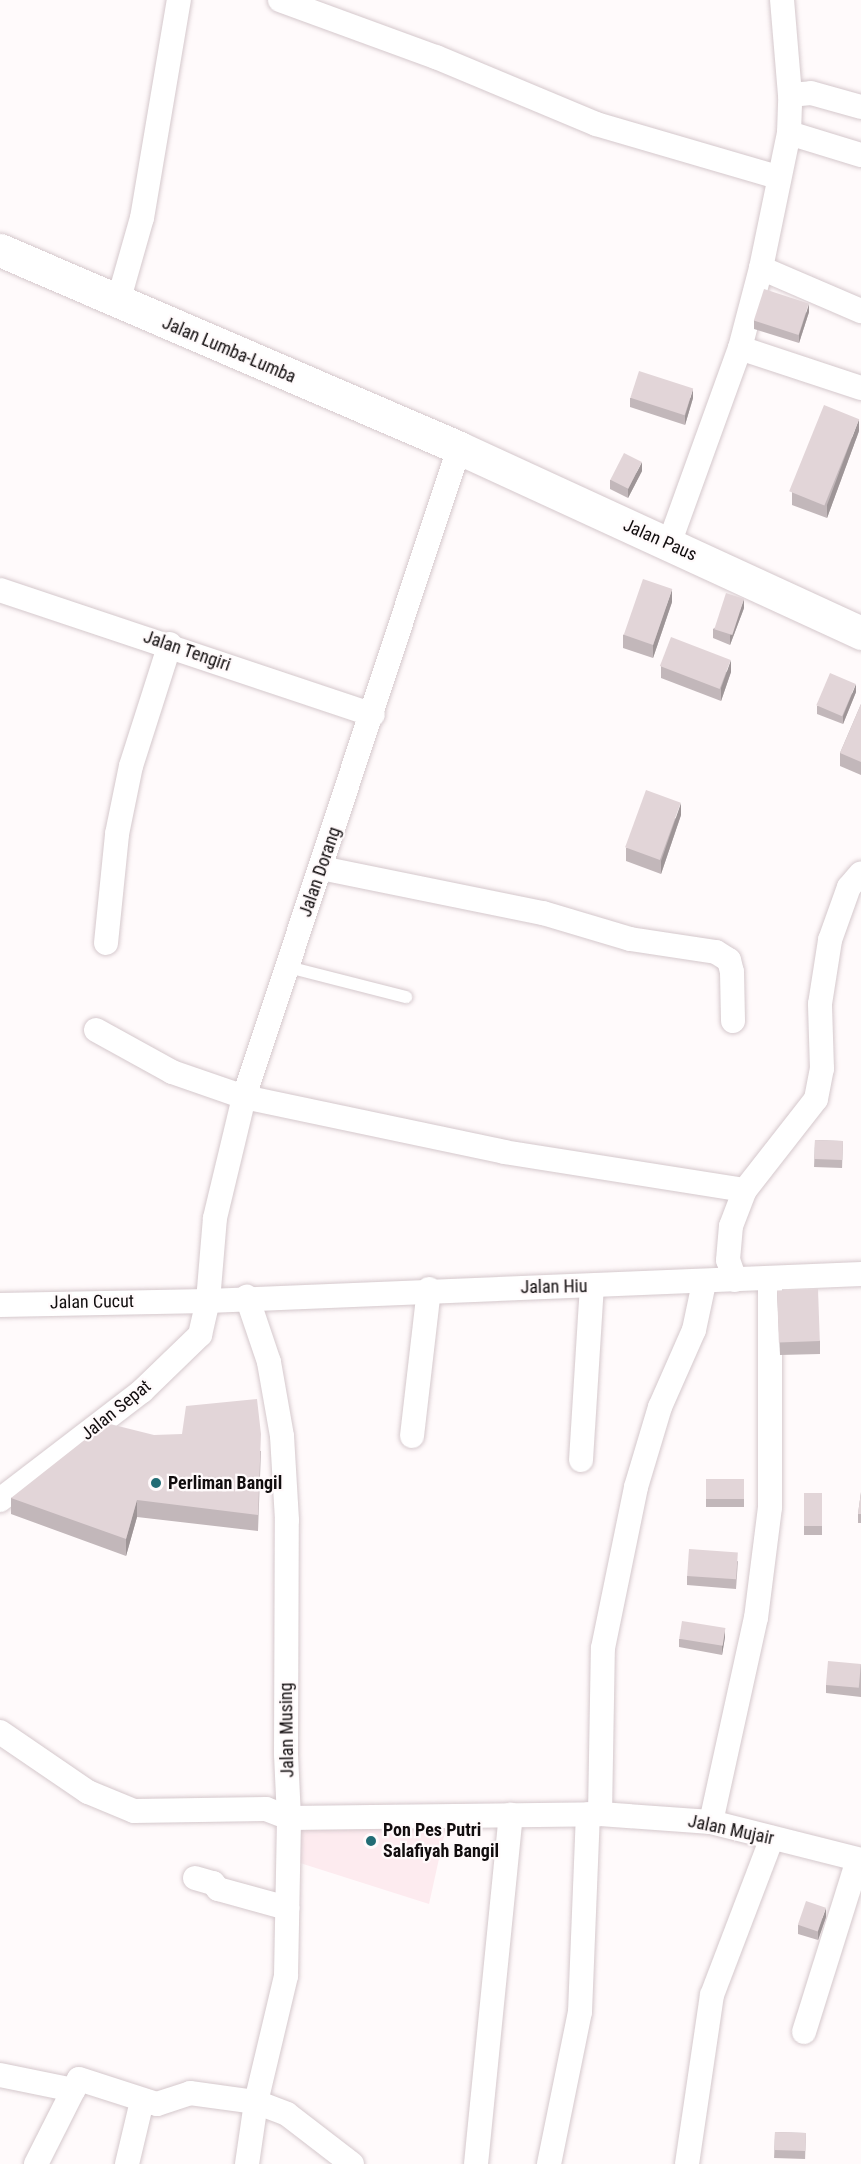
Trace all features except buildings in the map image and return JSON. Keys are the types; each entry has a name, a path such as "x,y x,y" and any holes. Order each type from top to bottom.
{"main road":[{"name":"Jalan Lumba-Lumba","path":"0,250 459,448"},
{"name":"Jalan Paus","path":"459,448 861,633"}],"street":[{"path":"118,302 142,218 179,0"},
{"path":"279,0 436,57 597,124 777,177"},
{"path":"669,544 740,348 761,268 777,177 789,133 790,95 782,0"},
{"path":"790,95 811,93 861,107"},
{"path":"789,133 861,155"},
{"path":"761,268 861,311"},
{"path":"740,348 861,388"},
{"name":"Jalan Dorang","path":"208,1301 215,1218 244,1097 373,715 459,448"},
{"name":"Jalan Tengiri","path":"0,590 170,644 373,715"},
{"path":"106,943 117,834 131,766 170,644"},
{"path":"321,868 543,913 630,939 716,952 729,960 732,972 733,1020"},
{"path":"735,1280 728,1260 731,1226 745,1190 816,1099 822,1069 820,1004 830,940 849,887 861,873"},
{"path":"96,1030 172,1072 244,1097 504,1152 745,1190"},
{"name":"Jalan Hiu","path":"208,1301 247,1297 429,1289 704,1283 861,1274"},
{"path":"711,1822 756,1618 770,1507 770,1278"},
{"path":"549,2164 580,2012 603,1648 636,1488 660,1407 694,1330 704,1283"},
{"path":"581,1460 592,1286"},
{"path":"412,1436 429,1289"},
{"name":"Jalan Musing","path":"247,1297 269,1362 282,1437 287,1520 286,1754 289,1818 286,1976 256,2102 247,2164"},
{"name":"Jalan Cucut","path":"0,1305 208,1301"},
{"name":"Jalan Sepat","path":"0,1500 142,1391 200,1335 208,1301"},
{"name":"Jalan Mujair","path":"0,1732 88,1792 134,1811 266,1809 289,1818 594,1814 711,1822 860,1860"},
{"path":"476,2164 511,1815"},
{"path":"687,2164 712,1995 772,1838"},
{"path":"804,2032 860,1860"},
{"path":"195,1878 213,1883 218,1889 286,1908"},
{"path":"0,2075 73,2090"},
{"path":"36,2164 79,2079 157,2104 190,2093 207,2093 256,2102 287,2114 349,2163"},
{"path":"127,2164 142,2101"}],"lane":[{"path":"288,968 406,997"}],"shaded area":[{"name":"Pon Pes Putri Salafiyah Bangil","path":"448,1818 429,1904 300,1863 299,1820"}],"place":[{"name":"Perliman Bangil","path":"156,1483"},
{"name":"Pon Pes Putri Salafiyah Bangil","path":"371,1841"}]}
